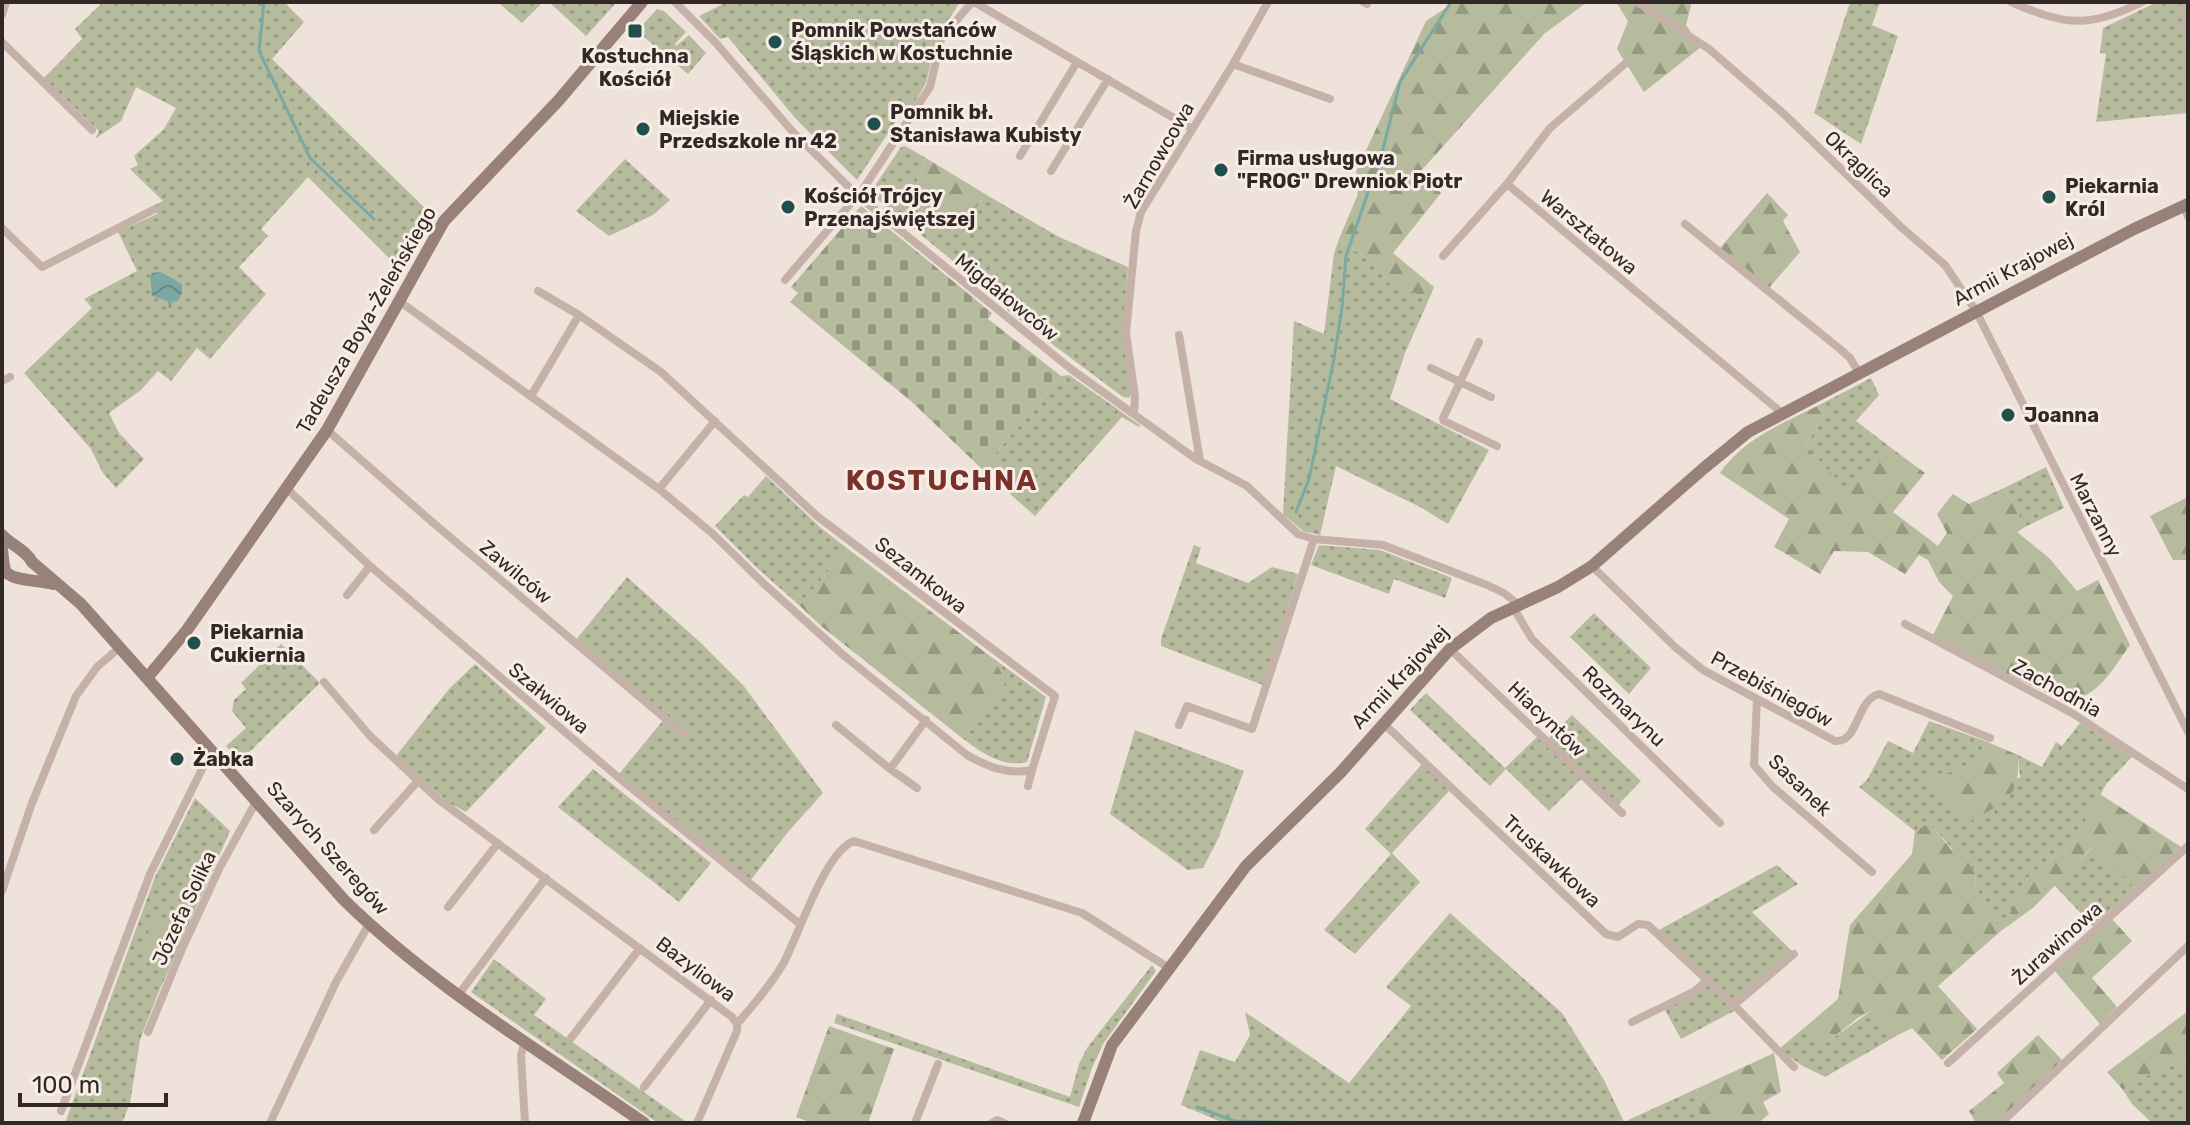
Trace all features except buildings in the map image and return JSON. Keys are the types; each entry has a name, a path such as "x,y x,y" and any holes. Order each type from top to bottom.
{"street":[{"path":"2,15 6,2"},
{"name":"Tadeusza Boya-Żeleńskiego","path":"147,678 187,630 327,430 444,221 558,101 642,2"},
{"name":"Migdałowców","path":"675,2 715,42 793,132 858,196 1071,369 1200,461 1242,482 1298,534 1314,539 1383,545 1487,585 1504,593 1516,606"},
{"path":"785,280 858,196 930,87 941,39 975,2 1191,128"},
{"name":"Żarnowcowa","path":"1134,413 1135,397 1126,333 1136,231 1141,212 1268,2"},
{"name":"Okrąglica","path":"1637,2 1709,49 1784,114 1945,265 1976,311"},
{"path":"2011,2 2056,18 2084,22 2108,18 2142,2"},
{"path":"2184,2 2188,39"},
{"path":"2,42 92,130"},
{"path":"1020,156 1077,62"},
{"path":"1443,256 1507,184 1550,128 1626,63"},
{"path":"1233,64 1330,99"},
{"path":"1051,171 1108,79"},
{"name":"Warsztatowa","path":"1507,184 1782,413"},
{"name":"Armii Krajowej","path":"1083,1123 1112,1045 1253,858 1341,772 1450,649 1480,625 1558,587 1592,566 1728,447 1782,413 1976,311 2187,209"},
{"path":"2,228 42,267 153,210"},
{"path":"1685,224 1840,349 1859,373"},
{"name":"Sezamkowa","path":"538,291 579,315 661,372 817,516 1055,696 1028,786"},
{"path":"399,301 659,489 723,543 842,654 967,755 984,765 1019,773 1032,770"},
{"name":"Marzanny","path":"1976,311 2188,732"},
{"path":"531,396 579,315"},
{"path":"1179,335 1200,461"},
{"path":"1479,342 1443,418 1497,446"},
{"path":"1431,368 1491,397"},
{"path":"659,489 715,421"},
{"name":"Zawilców","path":"327,430 686,736"},
{"name":"Szałwiowa","path":"286,488 370,566 625,783 800,924"},
{"path":"2,535 28,555 32,562 31,571 17,579 9,576 3,556 19,551"},
{"path":"1179,725 1187,706 1252,729 1314,539"},
{"name":"Szarych Szeregów","path":"32,562 81,604 369,924 401,952 459,994 644,1123"},
{"path":"347,595 370,566"},
{"name":"Przebiśniegów","path":"1592,566 1692,662 1835,741 1847,738 1866,701 1874,694 1990,738"},
{"name":"Szarych Szeregów","path":"25,577 60,586"},
{"name":"Rozmarynu","path":"1516,606 1532,639 1720,823"},
{"name":"Zachodnia","path":"1905,624 2085,721 2188,789"},
{"path":"2,891 32,803 76,696 97,667 119,648"},
{"name":"Hiacyntów","path":"1450,649 1622,813"},
{"name":"Bazyliowa","path":"324,682 358,723 417,782 711,1000 737,1024 737,1031 697,1123"},
{"name":"Sasanek","path":"1757,700 1754,765 1773,787 1872,872"},
{"path":"890,769 926,720"},
{"name":"Truskawkowa","path":"1383,723 1606,934 1618,937 1638,924 1648,925 1734,1005 1794,1067"},
{"path":"836,725 917,788"},
{"path":"61,1111 150,874 212,749"},
{"path":"374,830 417,782"},
{"name":"Józefa Solika","path":"148,1032 220,867 257,800"},
{"path":"737,1024 774,978 827,872 846,845 854,841 1082,913 1169,968"},
{"path":"448,907 498,843"},
{"name":"Żurawinowa","path":"1948,1063 2188,846"},
{"path":"459,994 546,878"},
{"path":"270,1123 336,982 369,924"},
{"path":"2001,1123 2188,946"},
{"path":"571,1038 640,948"},
{"path":"1734,1005 1794,954"},
{"path":"1632,1022 1695,991 1707,980"},
{"path":"644,1087 711,1000"},
{"path":"525,1040 521,1055 525,1123"},
{"path":"915,1123 938,1064"},
{"path":"992,1123 997,1120 1004,1123"}],"green space":[{"path":"103,2 284,2 304,22 272,59 430,213 431,221 402,271 308,177 261,229 268,236 239,267 266,294 210,359 197,348 171,381 158,371 141,390 109,413 119,433 144,459 116,488 103,473 91,449 24,373 92,308 84,299 137,271 118,232 157,214 153,206 163,201 130,169 138,165 134,156 164,129 176,108 136,87 121,121 95,139 99,131 44,78 82,39 75,29"},
{"path":"498,2 543,2 522,23"},
{"path":"549,2 617,2 586,36"},
{"path":"727,2 960,2 936,40 926,83 912,107 904,109 857,180 796,119 728,37 720,39 699,16"},
{"path":"1455,2 1587,2 1544,34 1420,172 1441,193 1393,253 1434,287 1429,299 1388,282 1378,267 1339,239 1358,194 1356,172 1426,21"},
{"path":"1616,2 1692,2 1686,25 1701,47 1644,92 1617,49 1628,21"},
{"path":"1850,2 1880,2 1872,25 1898,36 1861,144 1814,113"},
{"path":"2157,2 2181,2 2188,64 2188,113 2096,122 2106,54 2100,53 2103,28"},
{"path":"657,9 664,11 686,32 676,46 689,35 706,53 688,74 637,31"},
{"path":"905,146 926,158 915,186 967,220 984,197 990,197 1059,237 1128,267 1123,333 1129,398 1123,397 1008,311 1003,302 870,193 901,147"},
{"path":"926,158 990,197 984,197 967,220 948,220 915,186"},
{"path":"625,159 670,200 653,215 609,236 576,211"},
{"path":"1767,193 1788,215 1783,221 1800,252 1769,288 1720,248"},
{"path":"861,206 992,313 988,319 1061,376 982,469 912,402 790,302 798,293 791,287"},
{"path":"1339,239 1378,267 1388,282 1429,299 1405,353 1390,399 1489,450 1448,524 1336,466 1320,535 1303,531 1283,514 1294,321 1324,334 1334,254"},
{"path":"1069,375 1140,425 1122,417 1035,516 982,469 1061,376"},
{"path":"1871,378 1879,395 1856,421 1894,450 1877,455 1849,495 1806,445 1825,413 1817,406"},
{"path":"1817,406 1825,413 1806,445 1849,494 1877,454 1894,450 1925,473 1893,512 1938,546 1947,533 1937,514 1953,494 1969,504 2004,488 2025,527 2017,532 2049,558 2077,591 2098,580 2130,645 2104,681 2079,699 2067,703 1944,643 1933,635 1953,596 1939,582 1928,560 1919,555 1905,574 1868,552 1834,551 1820,574 1774,547 1789,519 1720,473 1751,442"},
{"path":"2046,467 2064,508 2025,527 2004,488"},
{"path":"766,476 848,549 799,605 715,526"},
{"path":"2188,497 2188,560 2173,560 2150,516"},
{"path":"1194,545 1201,548 1196,563 1248,583 1272,567 1298,574 1263,685 1161,646"},
{"path":"1319,545 1380,550 1452,578 1445,598 1394,579 1389,594 1311,565"},
{"path":"848,549 994,659 1006,682 962,738 799,605"},
{"path":"627,577 743,685 823,793 750,881 619,774 665,718 575,641"},
{"path":"1594,613 1651,668 1629,694 1570,637"},
{"path":"281,644 320,683 240,761 226,746 246,728 232,711 234,700 246,689 241,683"},
{"path":"994,659 1046,697 1027,762 1000,761 962,738 973,727 1004,679"},
{"path":"475,664 546,728 466,812 449,803 396,756 449,689"},
{"path":"1426,693 1505,768 1537,737 1581,779 1549,811 1506,769 1490,786 1410,710"},
{"path":"1572,715 1641,781 1617,806 1549,738"},
{"path":"1929,721 1985,741 1982,757 1963,768 1930,779 2020,778 2018,755 2042,767 2056,742 2062,746 2080,723 2132,757 2107,783 2073,842 2029,876 2001,931 1976,887 1975,874 1929,823 1915,831 1859,787 1867,780 1888,741 1913,753"},
{"path":"1135,730 1244,771 1218,839 1203,868 1188,870 1110,814"},
{"path":"1985,741 2018,755 2016,781 2013,791 2000,804 1968,822 1929,779 1963,768 1982,757"},
{"path":"1422,764 1449,791 1392,853 1420,882 1355,954 1324,930 1391,854 1365,829"},
{"path":"593,769 711,863 679,902 558,807"},
{"path":"2100,794 2181,847 2136,888 2092,847 2034,907 2001,931 1938,986 1977,1029 1942,1060 1912,1028 1898,1035 1871,1011 1826,1043 1804,1028 1838,999 1850,925 1912,854 1915,831 1929,823 1951,849 1964,852 1975,874 1976,887 2001,930 2029,876 2073,842"},
{"path":"195,798 230,831 140,1040 130,1103 122,1123 65,1123 155,877"},
{"path":"2093,847 2136,888 2093,926 2054,885"},
{"path":"1777,865 1798,884 1752,912 1792,951 1737,1005 1659,930"},
{"path":"1450,913 1562,1013 1604,1080 1624,1122 1696,1089 1703,1123 1224,1123 1181,1105 1200,1050 1235,1062 1250,1035 1245,1012 1349,1083 1411,1006 1386,987"},
{"path":"154,917 172,925 158,959 141,952"},
{"path":"2112,919 2132,941 2092,978 2117,1007 2100,1024 2055,971"},
{"path":"494,959 546,999 534,1015 688,1123 658,1123 471,992"},
{"path":"1152,965 1156,971 1103,1044 1079,1107 834,1023 837,1014 1070,1097 1087,1048"},
{"path":"1708,985 1734,1011 1681,1039 1664,1008"},
{"path":"1871,1011 1898,1035 1825,1077 1779,1049 1804,1028 1827,1042"},
{"path":"2188,1011 2188,1058 2150,1074 2123,1090 2107,1072"},
{"path":"829,1026 894,1049 868,1123 812,1123 796,1117"},
{"path":"2038,1035 2062,1060 1996,1123 1976,1123 1969,1111 2004,1083 1997,1073"},
{"path":"1774,1053 1781,1092 1763,1102 1769,1114 1758,1123 1702,1123 1696,1089"},
{"path":"2188,1058 2188,1123 2152,1123 2132,1104 2123,1090 2150,1074"}],"water":[{"path":"161,272 182,284 182,293 178,301 172,302 170,309 167,301 152,296 150,277 152,273"}],"waterway":[{"path":"264,2 259,51 310,158 374,219"},
{"path":"1296,512 1309,479 1334,359 1346,256 1383,149 1400,82 1451,2"},
{"path":"1197,1107 1234,1121 1320,1123"}],"place":[{"name":"Kostuchna Kościół","path":"635,31"},
{"name":"Pomnik Powstańców Śląskich w Kostuchnie","path":"775,42"},
{"name":"Pomnik bł. Stanisława Kubisty","path":"874,124"},
{"name":"Miejskie Przedszkole nr 42","path":"643,129"},
{"name":"Firma usługowa \"FROG\" Drewniok Piotr","path":"1221,170"},
{"name":"Piekarnia Król","path":"2049,197"},
{"name":"Kościół Trójcy Przenajświętszej","path":"788,207"},
{"name":"Joanna","path":"2008,415"},
{"name":"Piekarnia Cukiernia","path":"194,643"},
{"name":"Żabka","path":"177,759"}],"district":[{"name":"KOSTUCHNA","path":"942,480"}]}
